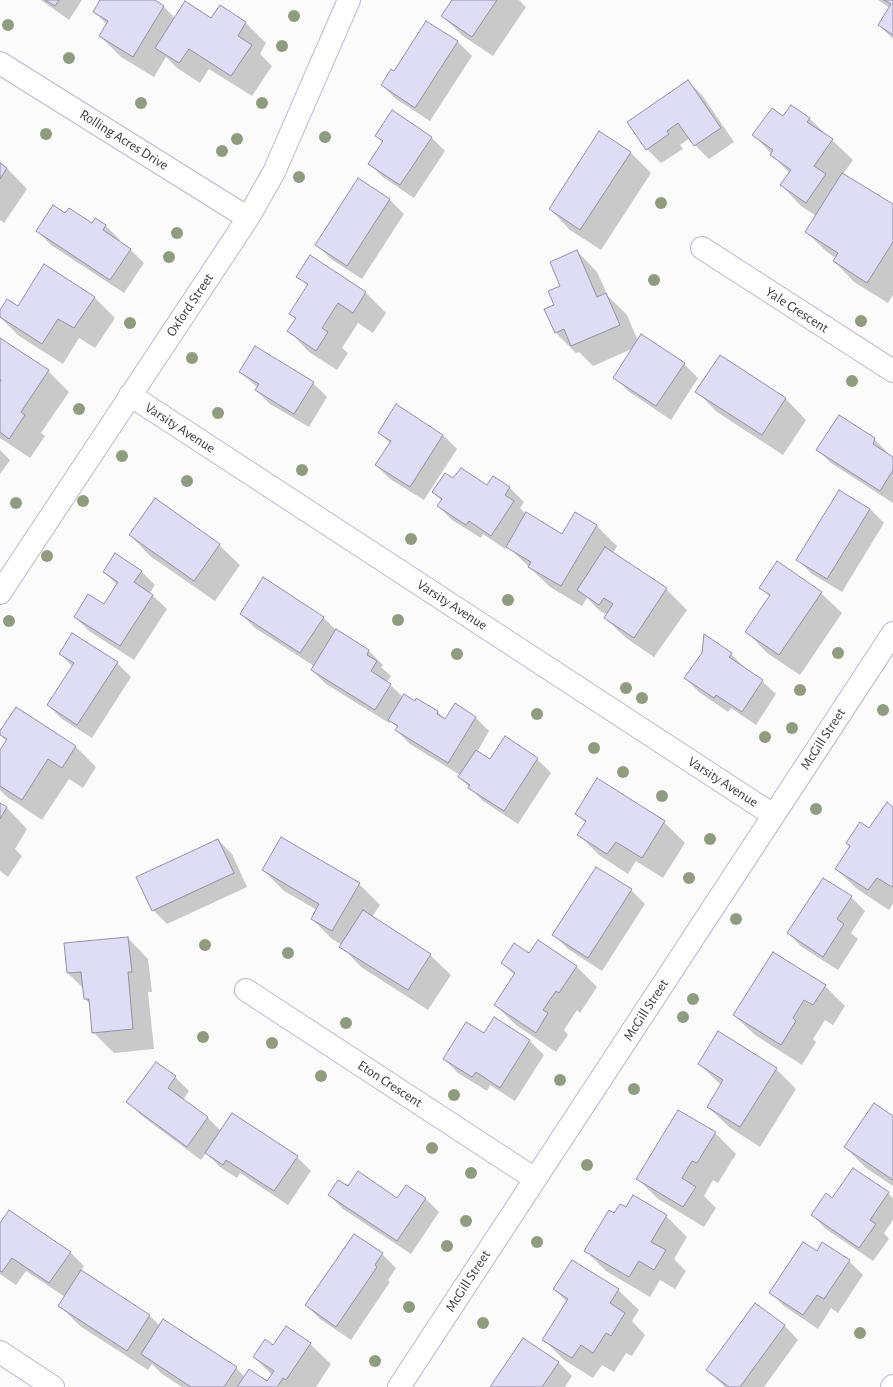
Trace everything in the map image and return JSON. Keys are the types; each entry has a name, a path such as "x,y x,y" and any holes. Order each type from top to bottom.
{"street":[{"name":"Oxford Street","path":"0,593 248,218 274,172 349,0"},
{"name":"Rolling Acres Drive","path":"0,63 248,218"},
{"name":"Yale Crescent","path":"702,248 893,371"},
{"name":"Varsity Avenue","path":"130,395 774,815"},
{"name":"McGill Street","path":"399,1387 893,633"},
{"name":"Eton Crescent","path":"246,990 535,1179"},
{"path":"0,1352 53,1387"}],"building":[{"path":"45,0 59,0 55,6"},
{"path":"100,0 155,0 164,6 133,57 99,36 108,21 93,12"},
{"path":"452,0 497,0 472,37 441,16"},
{"path":"884,0 893,0 893,35 878,25 891,4"},
{"path":"185,1 211,18 220,5 246,22 238,36 252,45 231,76 189,49 179,63 155,48"},
{"path":"426,21 458,41 415,108 381,85 391,69 394,71"},
{"path":"688,80 721,128 694,146 678,123 667,131 669,134 646,150 627,122"},
{"path":"791,105 810,118 807,122 833,139 814,166 826,174 806,203 780,185 791,170 770,155 773,150 752,135 772,108 783,116"},
{"path":"392,110 432,137 400,185 368,164 383,141 375,136"},
{"path":"599,131 631,152 580,230 549,209"},
{"path":"0,163 7,168 0,179"},
{"path":"842,173 893,204 893,242 867,283 833,261 838,253 805,232"},
{"path":"358,178 390,199 347,266 315,245"},
{"path":"53,205 65,213 69,208 92,223 95,218 106,225 103,230 131,249 110,280 36,231"},
{"path":"577,250 597,297 606,293 620,325 571,346 564,329 555,333 544,309 554,305 548,291 560,286 550,262"},
{"path":"310,255 366,292 353,313 338,303 322,328 328,332 316,351 287,331 296,318 289,314 308,284 296,277"},
{"path":"44,264 95,297 74,328 58,319 42,344 0,317 0,310 7,299 18,306"},
{"path":"641,334 685,363 656,406 613,378"},
{"path":"0,338 49,370 21,412 25,415 9,439 0,432"},
{"path":"255,346 314,382 294,414 255,390 259,384 239,372"},
{"path":"720,355 786,398 762,435 695,392"},
{"path":"396,404 443,435 410,487 375,465 391,441 378,433"},
{"path":"839,415 875,438 873,444 893,457 893,470 880,491 816,450"},
{"path":"461,468 487,485 493,476 510,487 505,495 514,501 491,536 469,521 466,525 437,506 442,499 432,492 445,473 453,478"},
{"path":"839,490 870,509 827,579 796,560"},
{"path":"155,498 220,544 194,581 129,535"},
{"path":"526,512 562,534 575,512 597,525 561,586 528,567 531,562 506,547"},
{"path":"605,547 667,588 634,638 604,618 613,604 604,598 599,605 577,590"},
{"path":"115,553 142,571 134,582 153,595 120,646 74,617 88,594 104,604 118,582 103,572"},
{"path":"777,561 822,592 779,655 745,632 770,595 759,588"},
{"path":"263,577 324,617 300,653 240,614"},
{"path":"336,629 369,650 367,655 377,661 371,671 391,684 375,710 311,670"},
{"path":"72,633 118,662 77,725 47,705 74,663 59,654"},
{"path":"704,634 732,653 729,657 763,680 742,712 716,695 714,698 684,678 702,653"},
{"path":"404,694 415,701 416,698 438,711 437,714 445,719 455,703 476,717 448,763 395,730 398,726 388,720"},
{"path":"16,707 76,746 62,768 48,759 22,800 0,786 0,750 7,739 0,735 0,731"},
{"path":"505,736 538,758 504,811 468,788 470,785 458,777 476,750 490,759"},
{"path":"597,778 665,821 642,858 616,842 607,854 577,835 586,821 575,814"},
{"path":"887,802 893,807 893,885 892,887 877,878 868,890 835,869 850,846 846,843 860,822 869,828"},
{"path":"0,803 7,807 0,819"},
{"path":"281,837 360,883 332,931 311,919 319,904 262,870"},
{"path":"218,839 234,873 152,911 136,877"},
{"path":"596,867 632,889 588,958 552,935"},
{"path":"823,878 852,896 837,919 844,924 823,957 787,933"},
{"path":"363,910 431,954 408,990 339,947"},
{"path":"128,937 132,972 128,972 133,1029 92,1033 89,999 84,999 81,972 67,973 64,943"},
{"path":"538,940 577,966 559,993 556,991 543,1010 548,1013 536,1033 494,1005 515,973 501,963 514,943 529,953"},
{"path":"773,952 826,985 813,1005 804,1000 793,1018 796,1021 781,1045 733,1015"},
{"path":"494,1017 530,1040 500,1088 476,1072 472,1077 443,1059 466,1022 484,1033"},
{"path":"718,1031 777,1068 740,1127 707,1107 723,1080 698,1064"},
{"path":"156,1062 176,1076 168,1088 208,1117 187,1147 126,1102"},
{"path":"874,1103 893,1116 893,1180 844,1147"},
{"path":"678,1110 716,1132 697,1163 692,1161 682,1178 696,1187 683,1207 636,1179"},
{"path":"232,1113 298,1156 274,1191 226,1160 223,1165 205,1153"},
{"path":"853,1168 889,1192 870,1220 876,1224 859,1248 811,1215 826,1193 832,1198"},
{"path":"358,1171 397,1198 406,1185 426,1198 397,1241 328,1195 338,1180 348,1186"},
{"path":"633,1195 667,1215 651,1242 666,1250 654,1270 639,1261 629,1277 584,1251 609,1210 614,1213 620,1204 626,1207"},
{"path":"9,1210 71,1252 49,1283 12,1258 2,1272 0,1271 0,1223"},
{"path":"354,1234 383,1253 375,1265 377,1267 336,1327 305,1305"},
{"path":"803,1242 817,1251 822,1242 850,1260 824,1299 817,1295 803,1315 769,1293"},
{"path":"572,1260 619,1289 610,1303 625,1313 611,1336 606,1333 593,1353 581,1345 572,1358 542,1340 568,1299 553,1289"},
{"path":"81,1270 150,1315 127,1351 58,1306"},
{"path":"755,1303 785,1325 740,1387 729,1387 706,1370"},
{"path":"163,1319 237,1367 224,1387 191,1387 141,1354"},
{"path":"286,1326 311,1343 286,1380 283,1378 277,1387 237,1387 249,1369 267,1381 274,1371 253,1357 265,1339 273,1345"},
{"path":"523,1338 559,1362 542,1387 490,1387"}]}
